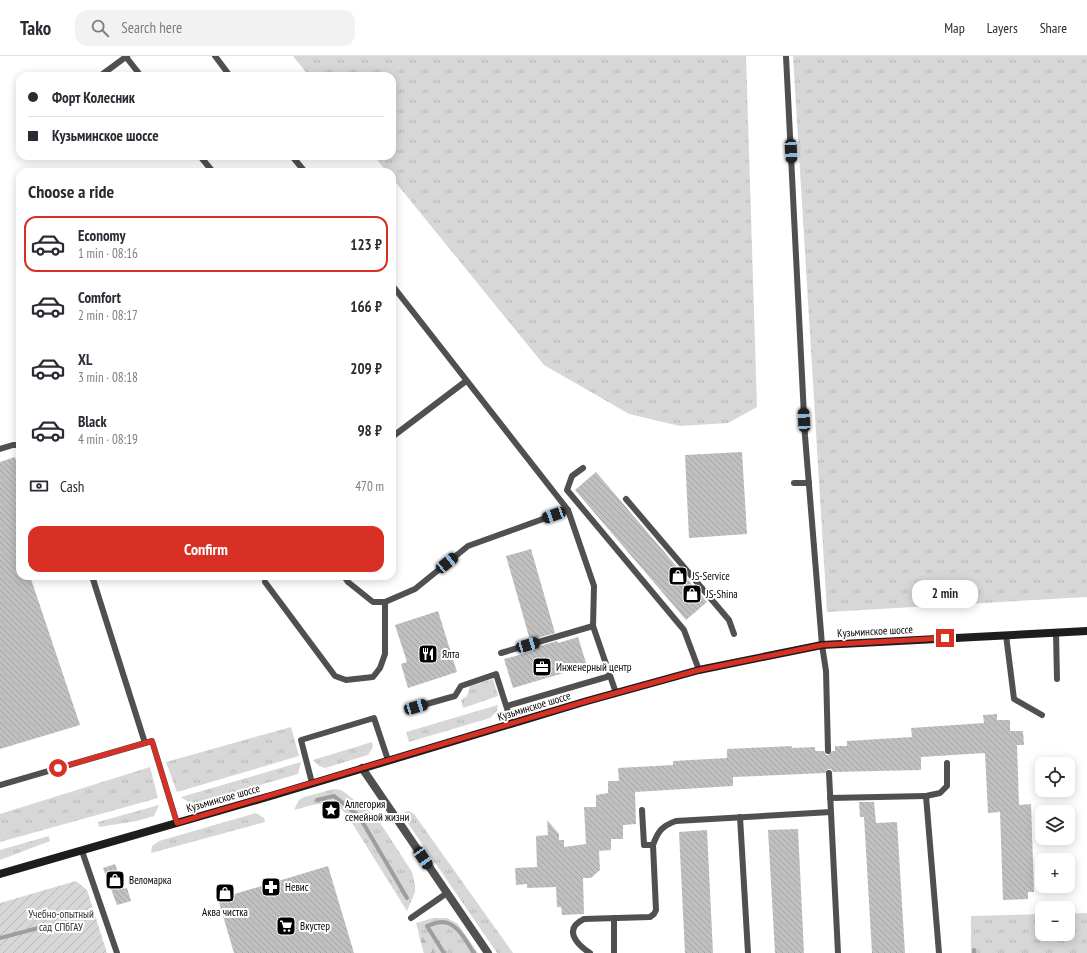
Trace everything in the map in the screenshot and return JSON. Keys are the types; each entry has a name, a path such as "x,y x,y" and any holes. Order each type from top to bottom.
{"main road":[{"name":"Кузьминское шоссе","path":"0,874 699,670 822,645 1087,631"}],"street":[{"path":"362,768 488,953"}],"lane":[{"path":"105,72 126,56 138,72"},
{"path":"215,56 227,72"},
{"path":"786,56 805,436 822,645 826,671 828,751"},
{"path":"295,160 302,168"},
{"path":"396,290 568,510 594,586 593,626 616,693"},
{"path":"396,435 466,381"},
{"path":"0,449 16,445"},
{"path":"583,468 572,476 566,490 684,630 699,670"},
{"path":"794,483 809,484"},
{"path":"626,499 729,620 734,634"},
{"path":"347,580 373,602 385,602 415,589 468,546 568,510"},
{"path":"93,580 146,743"},
{"path":"265,582 335,676 346,680 372,677 380,668 385,654 385,602"},
{"path":"501,653 593,626"},
{"path":"1056,633 1057,679"},
{"path":"1006,635 1014,699 1042,715"},
{"path":"416,707 455,696 461,686 496,674 512,724"},
{"path":"507,706 610,676"},
{"path":"312,783 301,740 374,718 388,760"},
{"path":"0,784 152,741 177,823"},
{"path":"830,798 926,796 940,793 947,786 947,763"},
{"path":"828,773 838,953"},
{"path":"926,796 939,953"},
{"path":"642,810 644,845 653,845"},
{"path":"590,953 575,941 573,934 574,928 578,922 584,919 650,917 654,914 656,910 653,845 657,835 666,824 676,821 831,812"},
{"path":"740,817 748,953"},
{"path":"82,851 117,953"},
{"path":"411,918 447,893"},
{"path":"614,918 614,953"}],"green space":[{"path":"293,56 746,56 757,407 728,423 680,426 629,414 544,365 396,183 396,168 384,168 377,160 396,160 396,72 306,72"},
{"path":"793,56 1087,56 1087,597 827,612"},
{"path":"493,679 498,696 463,708 461,700 467,696 470,686"},
{"path":"498,705 497,711 490,718 409,742 406,732"},
{"path":"291,727 299,756 177,792 166,762"},
{"path":"372,742 373,747 368,755 325,768 319,766 313,760"},
{"path":"301,762 298,774 195,804 181,797"},
{"path":"150,767 158,798 0,842 0,814"},
{"path":"334,789 341,790 377,818 412,872 415,892 407,911 347,815 341,809 328,804 315,804 294,810 299,800 304,797"},
{"path":"159,805 154,816 137,821 99,827 98,822"},
{"path":"409,811 414,814 513,953 497,953 403,816 404,812"},
{"path":"256,813 264,818 265,822 151,853 152,846 159,841"},
{"path":"49,836 50,841 0,860 0,850"},
{"name":"Учебно-опытный сад СПбГАУ","path":"76,881 87,890 107,953 0,953 0,903"},
{"path":"1087,913 1087,953 971,953 971,916 1035,914 1035,941 1075,941 1075,914"},
{"path":"433,918 447,918 458,924 478,953 424,953 416,923"},
{"path":"419,936 426,937 428,939 432,944 435,953 424,953"}],"building":[{"path":"742,452 747,534 689,538 685,455"},
{"path":"15,457 16,460 16,580 31,580 80,725 0,749 0,462"},
{"path":"596,472 707,602 686,620 575,490"},
{"path":"531,549 555,633 530,640 506,556"},
{"name":"Ялта","path":"438,611 457,672 408,688 401,664 407,662 395,625"},
{"path":"578,637 587,666 513,688 504,659 533,651 533,648"},
{"path":"997,714 997,720 1010,720 1010,731 1023,731 1024,745 1017,745 1019,805 1031,804 1034,892 1028,892 1028,899 1003,900 1000,812 988,813 985,753 921,757 921,770 833,772 831,769 828,769 825,773 733,777 733,786 635,792 636,824 623,825 623,839 611,839 611,850 599,851 600,870 591,878 583,878 584,914 562,915 561,907 557,907 556,887 527,888 527,884 516,885 515,868 537,867 536,836 548,835 547,820 559,834 559,840 564,840 564,847 586,844 584,807 596,807 596,795 608,793 608,781 619,781 618,768 673,765 673,761 727,758 727,749 792,746 792,748 815,747 815,751 824,751 826,755 828,755 832,751 835,751 835,746 847,746 847,741 912,737 911,728 984,723 983,715"},
{"path":"859,802 874,802 876,823 897,822 905,953 872,953 864,817 860,817"},
{"path":"798,829 804,953 775,953 768,830"},
{"path":"707,830 713,953 685,953 679,832"},
{"path":"115,864 124,889 127,888 131,901 117,905 103,868"},
{"name":"Вкустер","path":"328,866 354,953 234,953 218,899"}],"waterway":[{"path":"317,800 334,796 359,816 407,898"},
{"path":"444,953 427,926 435,923 448,923 457,929 474,953"},
{"path":"0,938 42,927"}],"place":[{"name":"JS-Service","path":"678,576"},
{"name":"JS-Shina","path":"692,594"},
{"name":"Ялта","path":"428,654"},
{"name":"Инженерный центр","path":"542,667"},
{"name":"Аллегория семейной жизни","path":"331,810"},
{"name":"Веломарка","path":"115,880"},
{"name":"Невис","path":"271,887"},
{"name":"Аква чистка","path":"225,893"},
{"name":"Вкустер","path":"286,926"}],"route":[{"path":"58,768 152,741 177,823 587,701 699,670 822,645 945,638"}]}
